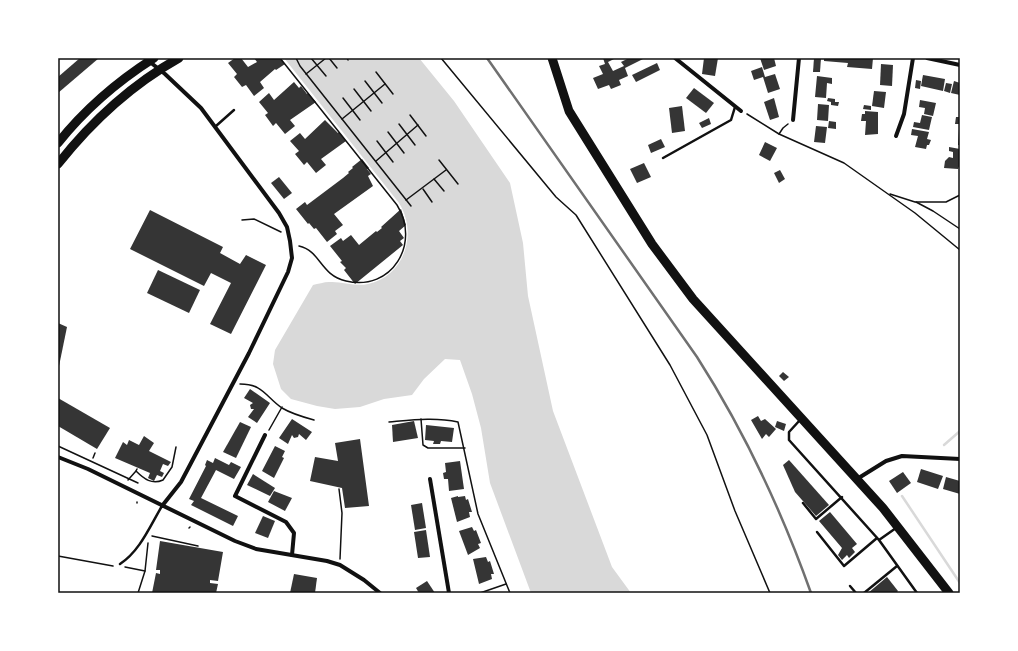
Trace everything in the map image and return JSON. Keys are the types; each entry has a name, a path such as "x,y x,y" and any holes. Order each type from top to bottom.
{"main road":[{"path":"58,143 95,103 118,83 154,58"},
{"path":"58,164 87,129 108,109 142,81 179,58"},
{"path":"552,58 569,111 652,244 692,300 883,508 949,593"}],"street":[{"path":"145,58 186,91 216,126 283,220 290,241 291,265 249,353 201,446 178,488 162,506"},
{"path":"675,58 742,111"},
{"path":"793,120 799,58"},
{"path":"896,136 904,114 913,58"},
{"path":"927,58 960,65"},
{"path":"267,433 235,496 286,522 294,533 292,555"},
{"path":"856,479 886,461 902,456 960,459"},
{"path":"58,457 235,541 256,549 327,561 340,565 364,580 380,593"},
{"path":"430,479 449,593"}],"lane":[{"path":"663,158 731,120 736,107"},
{"path":"216,126 234,110"},
{"path":"802,419 789,432 789,440 842,497 878,539 917,593"},
{"path":"803,502 816,519 842,497"},
{"path":"120,564 126,560 142,541 162,506"},
{"path":"817,532 844,566 878,539 897,527"},
{"path":"864,593 898,566"},
{"path":"850,586 856,593"}],"path":[{"path":"280,58 397,205 404,220 406,230 404,248 398,262 383,276 366,282 346,281 332,276 324,269 317,257 299,246"},
{"path":"296,58 306,74 411,206"},
{"path":"311,58 326,76"},
{"path":"306,74 326,58"},
{"path":"329,58 337,68"},
{"path":"441,58 556,197 576,215 629,298 670,365 707,435 735,511 770,593"},
{"path":"376,72 394,94"},
{"path":"365,81 382,103"},
{"path":"342,119 385,84"},
{"path":"354,89 371,111"},
{"path":"343,98 360,120"},
{"path":"742,111 779,134 844,163 915,213 960,250"},
{"path":"410,115 426,136"},
{"path":"399,124 415,145"},
{"path":"376,161 418,125"},
{"path":"779,134 783,128"},
{"path":"388,132 404,153"},
{"path":"377,141 393,162"},
{"path":"439,160 458,184"},
{"path":"406,200 446,170"},
{"path":"434,179 444,192"},
{"path":"422,189 432,202"},
{"path":"887,193 915,202 933,211 960,229"},
{"path":"915,202 946,202 960,195"},
{"path":"242,220 254,219 282,232"},
{"path":"240,384 250,384 259,388 282,407 294,414 314,420"},
{"path":"267,433 282,407"},
{"path":"389,422 421,419 445,419 458,422 465,448 478,514 510,593"},
{"path":"421,419 423,445 428,448 465,448"},
{"path":"58,446 128,480 138,483"},
{"path":"128,480 136,470 148,481 159,482 163,480 172,467 176,447"},
{"path":"93,458 95,453"},
{"path":"339,489 342,513 340,565"},
{"path":"138,593 145,571 147,543 152,536 198,546"},
{"path":"58,556 113,566"},
{"path":"125,568 145,571"},
{"path":"480,593 506,584"}],"shaded area":[{"path":"284,58 419,58 454,101 510,183 523,243 528,296 553,411 612,567 631,593 531,593 490,483 481,428 472,394 460,360 445,359 424,379 412,395 384,399 360,407 335,409 317,406 291,399 281,389 273,364 275,350 313,285 325,282 334,282 363,285 381,279 391,272 399,263 407,240 405,215 399,203"}],"building":[{"path":"80,58 99,58 58,93 58,77"},
{"path":"235,58 241,58 248,67 257,62 254,58 280,58 285,64 276,70 275,69 260,82 264,88 254,96 246,85 242,87 234,77 237,74 228,63"},
{"path":"603,58 616,58 608,62 613,71 624,66 621,62 629,58 645,58 625,68 628,76 619,80 621,85 611,89 609,85 598,89 593,78 603,74 599,66 605,64"},
{"path":"704,58 718,58 715,76 702,74"},
{"path":"760,58 774,58 776,66 764,70"},
{"path":"814,58 821,58 820,72 813,72"},
{"path":"824,58 873,58 872,69 847,67 848,63 824,61"},
{"path":"657,63 660,70 636,82 632,75"},
{"path":"881,64 893,65 892,86 880,85"},
{"path":"762,67 765,77 775,74 780,89 768,93 763,77 754,80 751,71"},
{"path":"923,75 945,79 943,91 921,86"},
{"path":"817,76 832,78 832,84 827,83 826,98 815,97"},
{"path":"916,80 921,81 920,89 915,88"},
{"path":"954,81 960,83 960,95 951,93"},
{"path":"294,82 299,88 301,86 316,102 290,120 295,126 285,134 276,123 273,126 265,115 268,113 259,102 269,93 274,100"},
{"path":"946,83 952,84 950,93 944,91"},
{"path":"694,88 714,103 706,113 686,98"},
{"path":"874,91 886,92 884,108 872,106"},
{"path":"774,98 779,117 770,120 764,102"},
{"path":"828,98 835,99 835,102 839,102 838,106 831,105 831,102 827,101"},
{"path":"920,100 936,103 933,116 924,114 925,108 919,107"},
{"path":"818,104 829,105 828,121 817,120"},
{"path":"864,105 871,106 871,110 863,109"},
{"path":"682,106 685,131 672,133 669,108"},
{"path":"865,111 878,112 878,134 865,135 866,121 861,121 862,114 865,114"},
{"path":"922,115 932,117 929,130 913,127 914,122 920,123"},
{"path":"956,117 960,117 960,124 955,124"},
{"path":"709,118 711,124 702,128 699,123"},
{"path":"325,120 338,133 339,132 346,141 321,159 326,165 316,173 307,162 304,165 295,154 299,151 290,141 300,133 305,139"},
{"path":"829,121 836,122 836,129 828,128"},
{"path":"816,126 827,127 825,143 814,142"},
{"path":"912,129 929,132 927,139 931,140 926,149 915,147 918,136 911,135"},
{"path":"959,129 960,145 958,145"},
{"path":"661,139 665,147 651,153 648,145"},
{"path":"765,142 777,148 770,161 759,155"},
{"path":"949,147 960,149 960,164 958,169 944,168 945,161 949,157 953,158 953,152 949,151"},
{"path":"362,159 369,168 367,169 371,174 368,176 373,186 334,214 343,225 335,231 337,234 327,242 316,228 314,229 309,223 308,224 296,209 305,202 307,205 343,178 349,173 348,172 353,168 352,167"},
{"path":"644,163 651,177 637,183 630,169"},
{"path":"780,170 785,179 779,183 774,173"},
{"path":"279,177 292,193 284,199 271,183"},
{"path":"401,209 406,225 399,231 404,238 400,241 403,245 355,284 344,270 346,268 340,262 342,261 330,246 341,238 343,241 351,235 359,245 382,228 381,227"},
{"path":"150,210 223,247 220,253 240,264 246,255 266,265 231,334 210,324 231,283 211,273 204,286 130,249"},
{"path":"158,270 200,290 189,313 147,293"},
{"path":"58,323 67,327 59,366 58,366"},
{"path":"783,372 789,377 784,381 779,376"},
{"path":"250,389 270,403 257,423 248,417 254,409 251,409 250,405 253,403 244,398"},
{"path":"58,398 110,428 97,449 58,426"},
{"path":"758,416 761,421 765,419 776,429 769,437 766,434 762,439 751,420"},
{"path":"292,419 312,432 306,440 299,434 298,437 294,438 292,435 288,444 279,438"},
{"path":"414,421 418,438 393,442 392,425"},
{"path":"777,421 786,424 784,431 775,427"},
{"path":"240,422 251,427 236,458 223,452"},
{"path":"426,425 454,428 452,442 441,441 440,444 433,444 434,441 425,440"},
{"path":"144,436 154,443 149,451 171,462 168,466 163,464 160,471 164,473 162,477 157,475 154,481 148,478 150,473 115,458 123,442 127,445 129,440 139,445"},
{"path":"360,439 369,506 345,508 342,488 310,481 315,457 338,461 335,443"},
{"path":"275,446 285,451 282,457 284,458 274,478 262,471"},
{"path":"215,458 229,465 231,462 241,467 234,479 216,470 201,498 238,516 233,526 191,505 194,501 189,499 206,466 207,460 213,463"},
{"path":"789,460 829,505 816,516 795,492 783,465"},
{"path":"460,461 464,489 449,491 448,479 444,479 443,473 446,472 445,463"},
{"path":"921,469 943,476 938,489 917,482"},
{"path":"903,472 911,483 897,493 889,481"},
{"path":"253,474 275,488 270,496 247,485"},
{"path":"946,477 960,481 960,494 943,489"},
{"path":"274,491 292,498 285,511 268,502"},
{"path":"465,496 466,500 468,499 472,512 469,512 470,517 457,522 451,498"},
{"path":"422,503 426,528 415,530 411,505"},
{"path":"830,512 857,544 852,548 855,552 849,558 847,555 842,560 838,555 842,548 819,521"},
{"path":"263,516 275,521 268,538 255,533"},
{"path":"472,527 474,531 476,530 481,543 478,544 480,548 468,555 459,531"},
{"path":"426,530 430,557 418,558 414,532"},
{"path":"160,541 223,552 218,581 210,580 210,583 218,584 216,593 152,593 156,573 160,574 160,570 156,570"},
{"path":"486,557 488,562 490,561 494,574 491,574 492,579 479,584 473,559"},
{"path":"294,574 317,578 315,593 290,593"},
{"path":"887,577 898,591 896,593 868,593"},
{"path":"427,581 435,593 419,593 416,588"}],"waterway":[{"path":"944,445 960,431"},
{"path":"902,496 960,583"}],"railway":[{"path":"487,58 697,357 714,385 761,472 787,531 811,593"}]}
